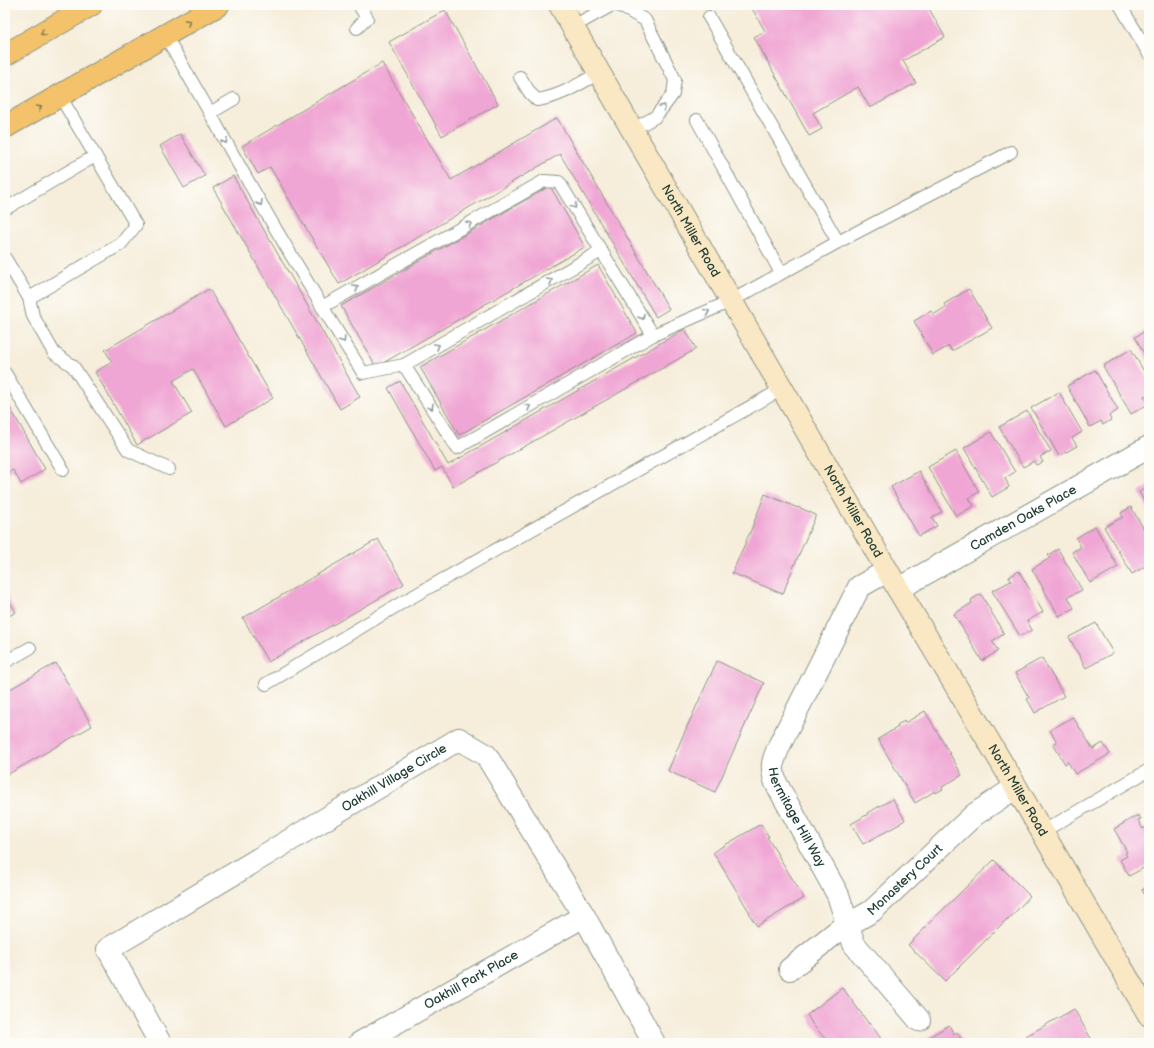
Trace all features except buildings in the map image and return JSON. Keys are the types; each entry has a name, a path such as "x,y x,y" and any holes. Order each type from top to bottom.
{"highway":[{"path":"5,55 91,5"},
{"path":"5,127 218,5"}],"street":[{"name":"North Miller Road","path":"560,5 892,580 1016,787 1149,1015"},
{"name":"Camden Oaks Place","path":"892,580 1149,446"},
{"name":"Hermitage Hill Way","path":"892,580 859,587 773,760 772,772 776,783 838,895 854,944 919,1020"},
{"name":"Oakhill Village Circle","path":"160,1043 108,948 459,739 486,755 584,916 654,1043"},
{"name":"Monastery Court","path":"790,969 839,930 872,910 974,815 1016,787"},
{"name":"Oakhill Park Place","path":"360,1043 584,916"}],"lane":[{"path":"357,28 367,18 359,5"},
{"path":"572,27 612,5"},
{"path":"618,5 645,20 675,80 673,94 655,117 632,130"},
{"path":"1120,5 1149,54"},
{"path":"708,17 838,242"},
{"path":"165,35 254,192 363,373 404,365 602,251"},
{"path":"520,77 530,93 537,100 550,98 562,93 599,73"},
{"path":"29,298 121,244 136,225 60,96"},
{"path":"210,113 234,99"},
{"path":"698,120 781,273"},
{"path":"404,365 457,448 653,335 731,301 838,242 1011,152"},
{"path":"5,209 96,156"},
{"path":"322,307 544,182 559,182 653,335"},
{"path":"5,258 29,298 33,316 54,353 73,366 128,450 169,469"},
{"path":"5,373 63,470"},
{"path":"266,684 403,602 782,389"},
{"path":"5,662 30,648"},
{"path":"1042,832 1149,770"}]}
